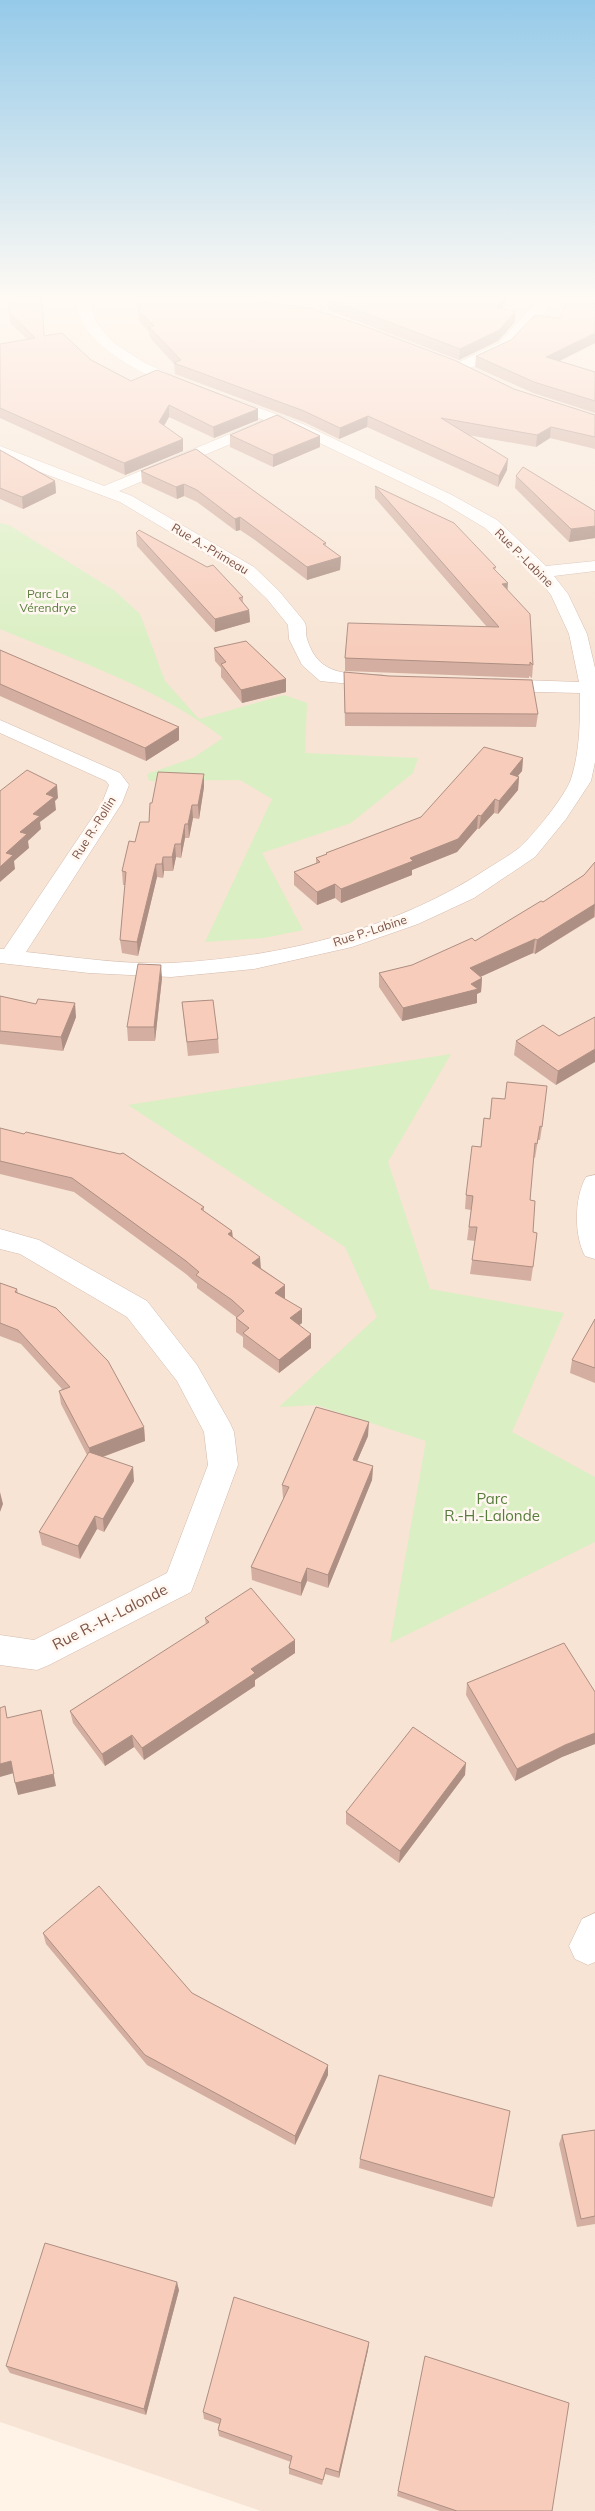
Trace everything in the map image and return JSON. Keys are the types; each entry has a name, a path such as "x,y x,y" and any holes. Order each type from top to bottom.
{"street":[{"name":"Rue P.-Labine","path":"5,957 170,970 254,962 344,942 410,919 466,893 527,852 559,815 581,781 590,736 592,688 578,634 560,594 542,572 491,524 446,498 270,416"},
{"path":"108,490 278,419"},
{"name":"Rue A.-Primeau","path":"0,451 16,459 108,490 248,571 273,595 297,624 298,639 311,665 326,677 399,682"},
{"path":"542,572 595,566"},
{"path":"477,684 592,688"},
{"name":"Rue R.-Rollin","path":"0,726 113,777 120,785 112,803 5,957"},
{"path":"595,1184 590,1219 595,1249"},
{"name":"Rue R.-H.-Lalonde","path":"0,1239 29,1247 137,1309 187,1373 219,1432 223,1465 180,1582 37,1655 0,1650"}],"shaded area":[{"path":"0,416 595,416 595,2511 261,2511 0,2422"}],"green space":[{"name":"Parc La Vérendrye","path":"0,523 9,525 115,591 140,614 165,681 199,719 284,695 307,703 305,753 418,758 413,773 351,823 262,853 303,930 264,938 205,942 272,799 240,780 149,781 147,774 193,758 223,738 171,704 116,676 0,629"},
{"name":"Parc R.-H.-Lalonde","path":"451,1054 388,1162 430,1289 564,1313 512,1432 595,1477 595,1542 390,1643 426,1441 316,1405 279,1407 377,1317 345,1247 128,1105"}],"building":[{"path":"18,416 162,416 159,422 183,439 124,463"},
{"path":"191,416 240,416 213,427"},
{"path":"274,416 279,416 320,436 273,455 230,435"},
{"path":"315,416 368,416 340,428"},
{"path":"368,416 595,416 595,437 551,427 537,435 441,418 508,459 499,476"},
{"path":"196,449 326,543 323,544 341,557 307,567 240,517 235,519 197,490 184,484 176,487 141,471"},
{"path":"0,450 55,481 22,497 0,488"},
{"path":"523,467 595,511 595,526 571,529 516,476"},
{"path":"375,486 454,523 496,567 493,568 508,583 502,584 530,614 533,665 530,662 530,665 345,658 348,623 499,627"},
{"path":"139,530 207,567 213,565 243,597 239,598 249,610 215,619 136,533"},
{"path":"246,641 286,679 241,690 221,664 226,662 214,648"},
{"path":"0,650 179,727 145,748 0,684"},
{"path":"344,672 389,676 532,680 538,714 345,713"},
{"path":"484,747 523,758 510,774 519,777 499,801 495,799 481,816 478,815 458,839 410,858 413,861 341,889 335,884 317,892 294,872 320,862 316,858 326,853 421,817"},
{"path":"27,770 57,785 46,794 54,797 33,814 40,816 20,832 27,834 6,853 13,855 0,867 0,791"},
{"path":"158,772 204,774 198,805 192,805 188,824 185,824 181,844 175,844 172,857 163,857 162,864 156,864 137,942 120,940 126,872 122,871 129,841 135,842 140,822 149,822 150,803 152,803"},
{"path":"595,862 595,904 537,940 535,939 470,968 482,978 471,984 478,989 403,1008 379,973 412,965 472,938 475,941 541,901 543,902 584,875"},
{"path":"138,964 161,965 154,1027 127,1027"},
{"path":"0,996 36,1004 38,999 75,1003 61,1037 0,1031"},
{"path":"213,1000 218,1039 187,1042 182,1002"},
{"path":"595,1017 595,1049 558,1071 516,1041 543,1025 559,1036"},
{"path":"507,1082 547,1086 542,1127 540,1126 537,1144 535,1143 530,1200 535,1201 533,1232 537,1233 533,1267 472,1260 477,1227 469,1227 473,1196 466,1195 472,1146 481,1147 484,1118 490,1119 492,1098 505,1099"},
{"path":"0,1128 24,1134 26,1132 120,1154 123,1153 204,1207 201,1209 232,1231 228,1234 260,1257 252,1263 285,1285 275,1293 302,1309 290,1318 311,1334 279,1360 243,1333 249,1328 236,1318 244,1311 232,1300 196,1275 199,1272 186,1261 72,1178 0,1161"},
{"path":"0,1283 17,1289 15,1292 56,1308 108,1361 144,1427 89,1448 59,1391 70,1387 18,1330 0,1323"},
{"path":"595,1319 595,1368 572,1360"},
{"path":"316,1407 369,1422 353,1460 373,1466 328,1575 307,1568 301,1583 251,1567 289,1487 282,1485"},
{"path":"89,1452 133,1467 103,1519 95,1516 78,1546 39,1532"},
{"path":"251,1588 295,1640 251,1669 255,1673 142,1748 132,1735 102,1754 70,1711 209,1622 205,1618"},
{"path":"564,1643 595,1692 595,1733 565,1745 517,1769 467,1683"},
{"path":"5,1706 7,1718 41,1710 54,1774 15,1783 11,1761 0,1764 0,1708"},
{"path":"413,1727 466,1763 400,1851 346,1812"},
{"path":"99,1886 192,1993 328,2065 295,2136 145,2055 43,1933"},
{"path":"379,2075 510,2111 494,2198 360,2159"},
{"path":"595,2130 595,2216 581,2219 562,2135"},
{"path":"45,2243 177,2282 144,2409 6,2366"},
{"path":"234,2297 369,2342 339,2472 326,2468 323,2480 289,2468 292,2456 218,2430 221,2419 203,2412"},
{"path":"425,2356 569,2403 552,2511 457,2511 398,2491"}]}
